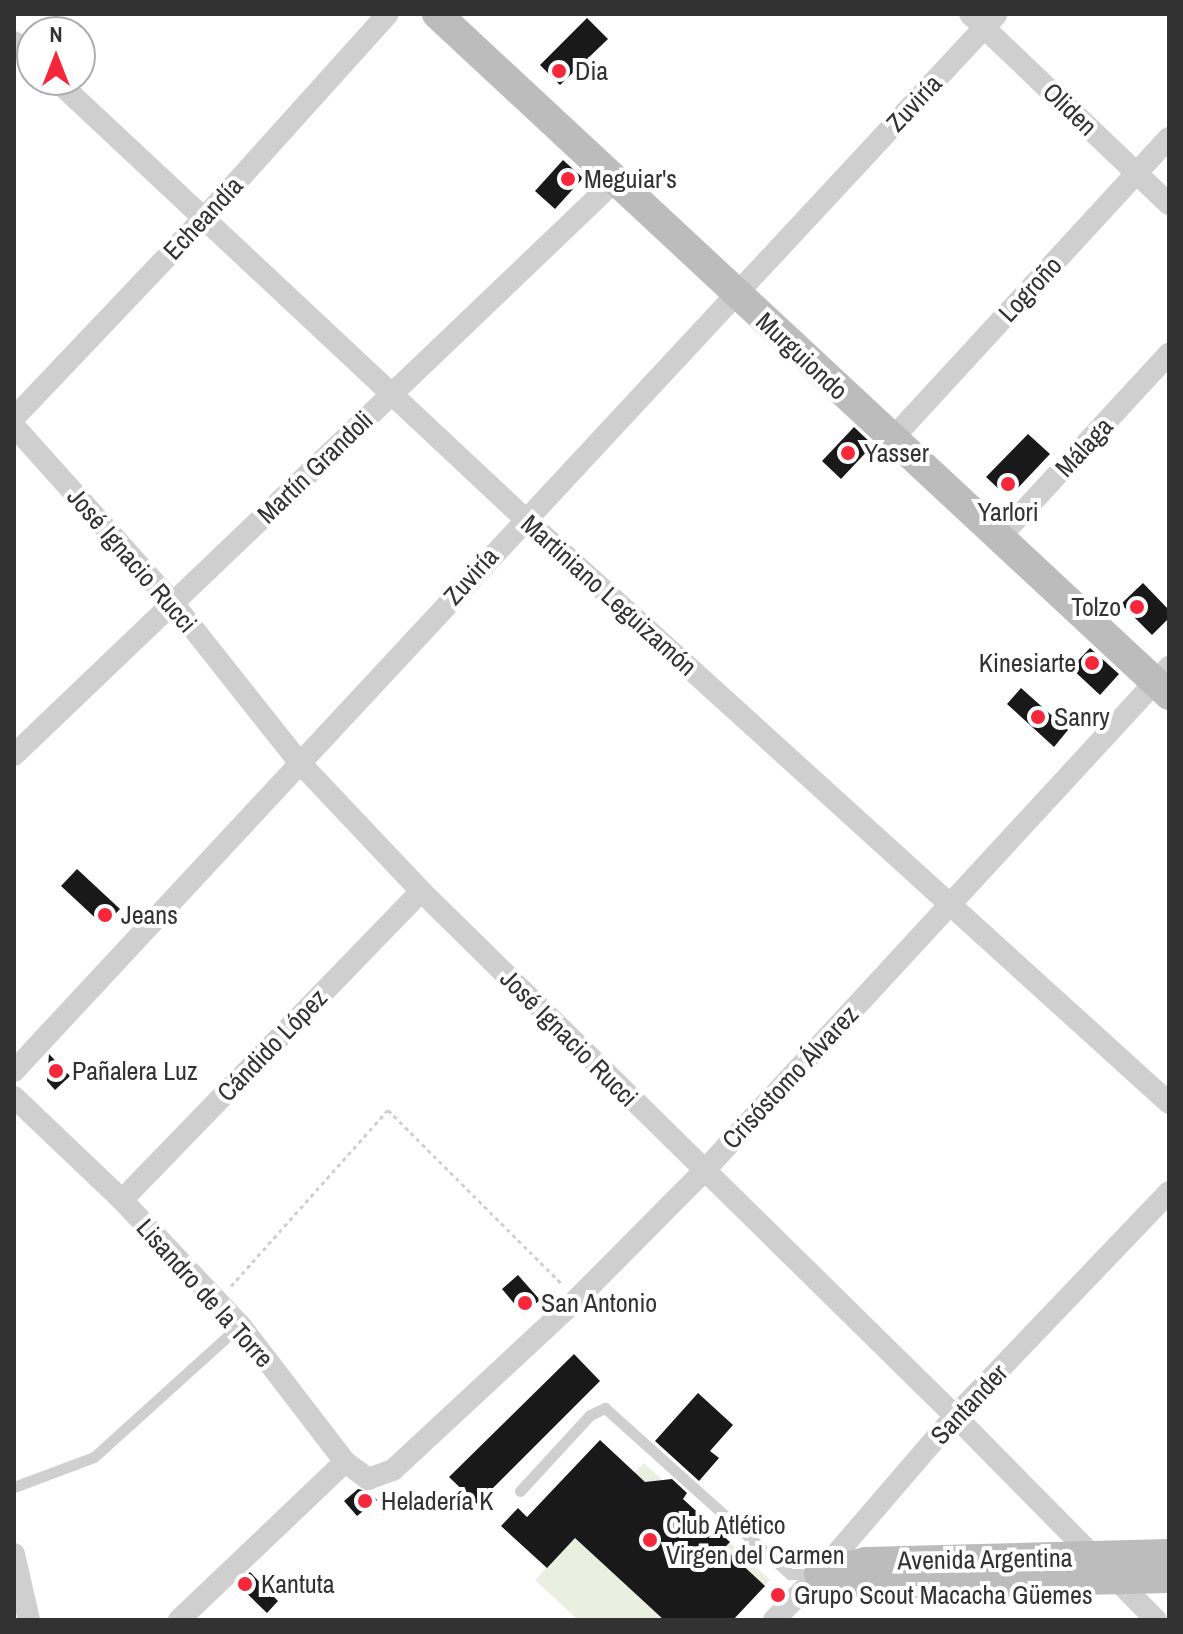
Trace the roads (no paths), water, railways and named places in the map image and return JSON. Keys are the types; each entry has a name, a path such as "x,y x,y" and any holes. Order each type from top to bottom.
{"street":[{"name":"Echeandía","path":"14,418 205,217 388,14"},
{"name":"Murguiondo","path":"437,14 617,179 998,539 1164,682"},
{"name":"Oliden","path":"984,18 1169,204"},
{"name":"Zuviría","path":"14,1071 524,518 737,295 984,18"},
{"name":"Martiniano Leguizamón","path":"73,96 524,518 1169,1103"},
{"name":"Logroño","path":"891,440 1169,138"},
{"name":"Martín Grandoli","path":"14,755 617,179"},
{"name":"Málaga","path":"998,539 1169,354"},
{"name":"José Ignacio Rucci","path":"14,426 173,603 300,763 421,891 955,1416 1156,1620"},
{"name":"Crisóstomo Álvarez","path":"345,1462 368,1479 393,1470 577,1299 704,1171 949,904 1164,682"},
{"name":"Cándido López","path":"122,1200 421,891"},
{"name":"Lisandro de la Torre","path":"14,1097 122,1200 240,1325 345,1462"},
{"name":"Santander","path":"774,1620 819,1574 955,1416 1169,1192"},
{"path":"179,1620 345,1462"},
{"path":"14,1554 29,1620"},
{"name":"Avenida Argentina","path":"819,1574 866,1562 1169,1554"},
{"name":"Avenida Argentina","path":"819,1574 864,1585 1169,1578"}],"lane":[{"path":"14,1487 94,1457 240,1325"},
{"path":"520,1491 590,1415 605,1408 790,1574 819,1574"}],"place":[{"name":"Dia","path":"559,71"},
{"name":"Meguiar's","path":"568,179"},
{"name":"Yasser","path":"848,453"},
{"name":"Yarlori","path":"1008,484"},
{"name":"Tolzo","path":"1137,607"},
{"name":"Kinesiarte","path":"1092,663"},
{"name":"Sanry","path":"1038,717"},
{"name":"Jeans","path":"105,915"},
{"name":"Pañalera Luz","path":"56,1071"},
{"name":"San Antonio","path":"525,1303"},
{"name":"Heladería K","path":"365,1501"},
{"name":"Club Atlético Virgen del Carmen","path":"650,1540"},
{"name":"Kantuta","path":"245,1584"},
{"name":"Grupo Scout Macacha Güemes","path":"778,1595"}]}
